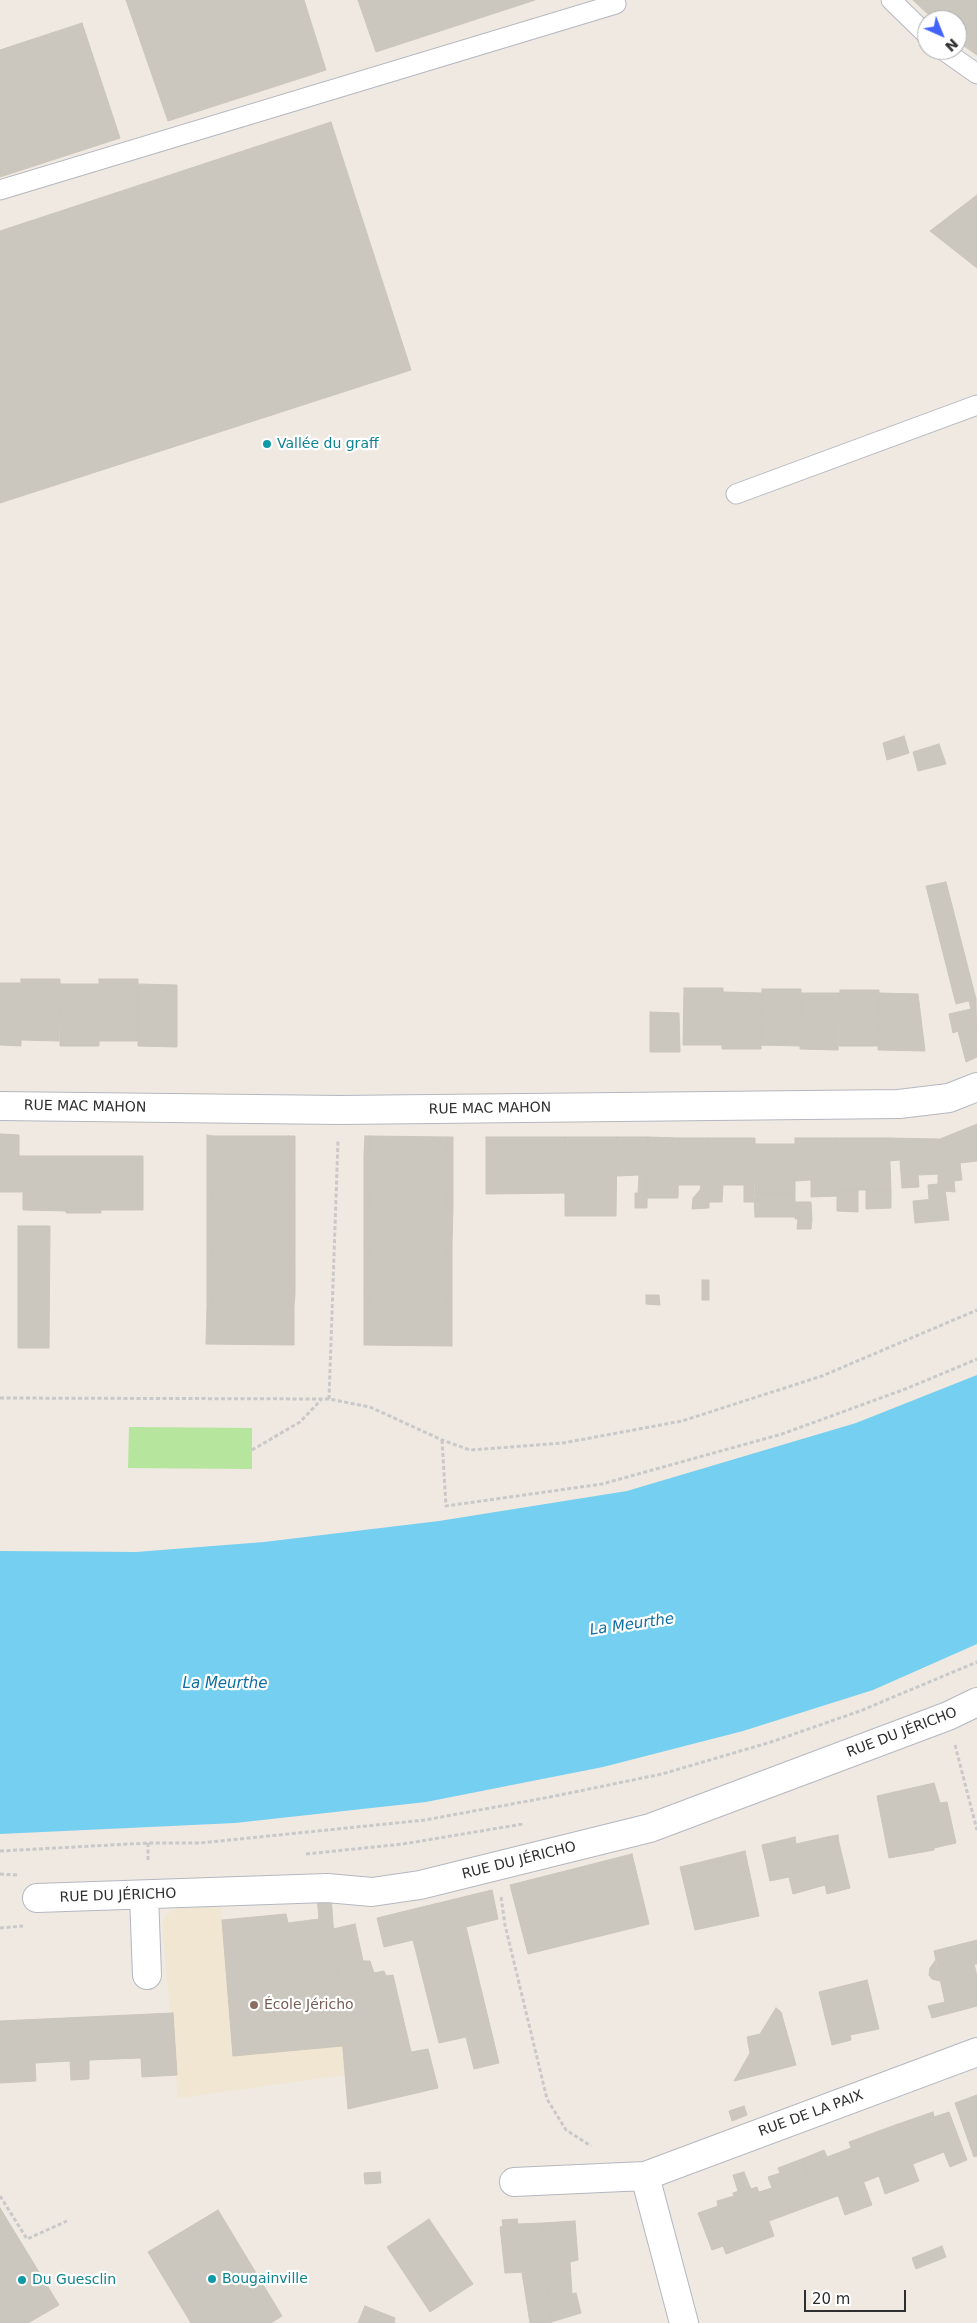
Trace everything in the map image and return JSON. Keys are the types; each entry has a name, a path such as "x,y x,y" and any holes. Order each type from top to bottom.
{"street":[{"name":"RUE MAC MAHON","path":"0,1106 340,1110 899,1104 949,1098 977,1086"},
{"name":"RUE DU JÉRICHO","path":"37,1898 327,1888 372,1892 420,1885 498,1868 650,1828 948,1716 977,1702"},
{"path":"144,1895 147,1975"},
{"name":"RUE DE LA PAIX","path":"514,2182 645,2176 977,2052"},
{"path":"645,2176 684,2323"}],"lane":[{"path":"891,0 917,25"},
{"path":"0,190 616,4"},
{"path":"958,60 977,74"},
{"path":"736,494 977,405"}],"path":[{"path":"329,1400 340,1110"},
{"path":"0,1398 329,1400 370,1407 442,1440 470,1450 563,1443 682,1421 822,1376 977,1310"},
{"path":"442,1440 446,1506 602,1484 782,1434 908,1388 977,1358"},
{"path":"252,1450 300,1422 322,1400"},
{"path":"0,1851 200,1842 425,1820 662,1774 771,1742 860,1712 977,1662"},
{"path":"948,1716 977,1830"},
{"path":"299,1855 403,1844 531,1822"},
{"path":"148,1843 148,1862"},
{"path":"498,1868 505,1925 547,2099 566,2130 594,2148"},
{"path":"0,1874 18,1875"},
{"path":"0,2196 27,2239 67,2221"}],"shaded area":[{"name":"École Jéricho","path":"331,1896 345,2075 178,2098 163,1935 163,1922 167,1914 183,1905 220,1902 222,1920 286,1914 288,1923 319,1919"}],"green space":[{"path":"129,1427 252,1428 252,1469 128,1468"}],"water":[{"name":"La Meurthe","path":"977,1375 977,1644 873,1690 743,1731 603,1767 426,1802 235,1823 0,1834 0,1551 136,1552 264,1542 439,1521 627,1491 856,1423"}],"building":[{"path":"126,0 304,0 326,70 168,121"},
{"path":"358,0 535,0 376,52"},
{"path":"913,0 977,0 977,55 967,48 967,10 924,10"},
{"path":"82,23 120,138 0,177 0,50"},
{"path":"331,122 411,370 0,503 0,231"},
{"path":"977,195 977,268 930,231"},
{"path":"904,736 909,753 887,760 883,743"},
{"path":"939,744 946,764 918,771 913,752"},
{"path":"946,882 976,999 956,1004 926,886"},
{"path":"21,979 60,979 59,1041 21,1040"},
{"path":"99,979 138,979 138,1041 99,1041"},
{"path":"0,983 21,983 21,1046 0,1045"},
{"path":"60,984 99,984 99,1046 60,1046"},
{"path":"138,984 177,985 177,1047 138,1046"},
{"path":"684,988 723,988 722,1045 683,1045"},
{"path":"762,989 801,989 800,1046 761,1045"},
{"path":"840,990 879,990 878,1046 839,1046"},
{"path":"723,992 762,993 761,1049 722,1049"},
{"path":"801,993 840,993 838,1050 800,1049"},
{"path":"879,993 918,994 925,1051 878,1050"},
{"path":"976,999 977,1057 966,1062 958,1031 953,1033 949,1014 971,1009 969,1001"},
{"path":"650,1012 679,1013 680,1052 650,1052"},
{"path":"977,1124 977,1161 960,1163 962,1180 954,1181 955,1192 945,1191 940,1139"},
{"path":"0,1134 19,1135 19,1192 0,1192"},
{"path":"207,1135 213,1136 213,1154 207,1154"},
{"path":"213,1136 289,1136 290,1155 295,1155 295,1192 290,1192 289,1206 295,1206 295,1243 289,1243 289,1256 295,1256 295,1294 289,1294 289,1307 294,1307 294,1345 206,1344 207,1307 212,1307 212,1293 207,1294 207,1256 212,1256 212,1243 207,1243 207,1205 213,1205 212,1192 207,1192 207,1154 213,1154"},
{"path":"289,1136 295,1136 295,1155 290,1155"},
{"path":"365,1136 370,1136 370,1155 364,1155"},
{"path":"370,1136 447,1137 447,1155 453,1156 453,1193 447,1193 447,1206 453,1206 452,1244 447,1244 446,1257 452,1257 452,1295 447,1295 446,1308 452,1308 452,1346 364,1345 364,1308 369,1307 369,1295 364,1294 364,1257 370,1257 370,1243 364,1243 364,1206 370,1206 370,1192 364,1192 364,1155 370,1155"},
{"path":"447,1137 453,1137 453,1156 447,1155"},
{"path":"486,1137 565,1137 565,1193 486,1194"},
{"path":"565,1137 617,1137 616,1216 565,1216"},
{"path":"617,1137 648,1137 647,1208 635,1208 635,1193 638,1193 639,1175 617,1176"},
{"path":"648,1137 679,1138 678,1198 647,1198"},
{"path":"679,1138 709,1138 709,1208 692,1209 693,1198 700,1190 701,1185 679,1185"},
{"path":"709,1138 755,1138 755,1202 744,1202 744,1185 723,1185 722,1202 709,1202"},
{"path":"795,1138 837,1138 837,1196 811,1197 811,1180 795,1181"},
{"path":"837,1138 889,1138 891,1190 837,1190"},
{"path":"889,1138 940,1139 946,1198 929,1199 928,1185 938,1184 938,1174 918,1175 919,1187 902,1188 900,1160 889,1161"},
{"path":"755,1144 795,1144 795,1193 754,1193"},
{"path":"19,1156 143,1156 143,1210 101,1210 101,1213 66,1213 66,1211 23,1210 23,1192 19,1192"},
{"path":"837,1190 858,1190 858,1212 837,1211"},
{"path":"866,1190 891,1190 891,1208 866,1209"},
{"path":"207,1192 212,1192 213,1205 207,1205"},
{"path":"290,1192 295,1192 295,1206 289,1206"},
{"path":"364,1192 370,1192 370,1206 364,1206"},
{"path":"447,1193 453,1193 453,1206 447,1206"},
{"path":"754,1193 795,1193 795,1217 755,1217"},
{"path":"946,1198 949,1220 915,1223 913,1201"},
{"path":"795,1202 811,1202 812,1219 795,1219"},
{"path":"798,1219 812,1219 811,1229 797,1229"},
{"path":"18,1226 50,1226 49,1348 18,1348"},
{"path":"207,1243 212,1243 212,1256 207,1256"},
{"path":"289,1243 295,1243 295,1256 289,1256"},
{"path":"364,1243 370,1243 370,1257 364,1257"},
{"path":"447,1244 452,1244 452,1257 446,1257"},
{"path":"702,1280 709,1280 709,1300 702,1300"},
{"path":"212,1293 212,1307 207,1307 207,1294"},
{"path":"289,1294 295,1294 294,1307 289,1307"},
{"path":"364,1294 369,1295 369,1307 364,1308"},
{"path":"447,1295 452,1295 452,1308 446,1308"},
{"path":"646,1295 659,1295 660,1305 646,1304"},
{"path":"934,1783 940,1803 947,1802 956,1843 934,1848 934,1850 889,1858 877,1796"},
{"path":"838,1835 839,1843 828,1845 827,1837"},
{"path":"795,1837 796,1844 827,1837 828,1845 839,1843 850,1888 827,1894 825,1885 793,1894 789,1877 770,1881 762,1845"},
{"path":"745,1851 749,1870 743,1872 740,1856 702,1865 701,1862"},
{"path":"632,1854 649,1924 528,1954 510,1885"},
{"path":"740,1856 743,1872 749,1870 759,1916 695,1930 680,1867 701,1862 702,1865"},
{"path":"492,1890 498,1919 466,1927 499,2063 474,2069 466,2037 439,2043 413,1940 384,1947 377,1918"},
{"path":"331,1896 342,2046 233,2056 222,1920 286,1914 288,1923 319,1919 317,1897"},
{"path":"355,1924 363,1961 370,1961 374,1973 384,1971 386,1976 393,1975 411,2052 428,2049 438,2088 348,2109 333,1929"},
{"path":"977,1940 977,1964 974,1964 977,1976 977,2006 932,2018 928,2006 945,2002 934,1951"},
{"path":"935,1961 940,1981 932,1979 929,1975 930,1968"},
{"path":"867,1980 879,2029 850,2035 851,2040 832,2045 819,1992"},
{"path":"776,2008 781,2012 796,2065 734,2081 750,2053 747,2037 760,2034"},
{"path":"173,2013 177,2075 142,2077 141,2058 89,2060 89,2079 71,2080 70,2061 35,2063 36,2081 0,2083 0,2021"},
{"path":"977,2095 977,2156 974,2157 955,2103"},
{"path":"744,2106 747,2115 732,2121 729,2111"},
{"path":"933,2112 934,2117 949,2112 967,2160 950,2167 944,2152 913,2164 898,2124"},
{"path":"898,2124 919,2181 885,2194 879,2176 864,2182 849,2142"},
{"path":"851,2148 865,2186 818,2203 802,2159 824,2150 827,2157"},
{"path":"802,2159 818,2203 769,2221 759,2192 772,2188 768,2177 780,2173 778,2168"},
{"path":"380,2172 381,2183 365,2184 364,2173"},
{"path":"744,2172 750,2187 738,2191 733,2175"},
{"path":"865,2186 872,2205 845,2215 838,2195"},
{"path":"750,2187 751,2189 757,2187 774,2236 726,2254 723,2246 712,2250 698,2213 718,2206 717,2201 734,2196 733,2193"},
{"name":"Du Guesclin","path":"0,2208 59,2305 28,2323 0,2323"},
{"name":"Bougainville","path":"218,2210 282,2316 271,2323 191,2323 148,2252"},
{"path":"429,2219 473,2284 430,2312 387,2247"},
{"path":"517,2219 518,2224 543,2223 547,2271 505,2273 500,2227 503,2226 502,2220"},
{"path":"575,2221 578,2260 570,2262 572,2294 549,2300 543,2223"},
{"path":"942,2246 946,2257 916,2269 912,2258"},
{"path":"547,2271 551,2323 530,2323 522,2273"},
{"path":"576,2293 581,2313 551,2322 549,2300"},
{"path":"365,2306 395,2318 394,2323 358,2323"}],"place":[{"name":"Vallée du graff","path":"267,444"},
{"name":"École Jéricho","path":"254,2005"},
{"name":"Bougainville","path":"212,2279"},
{"name":"Du Guesclin","path":"22,2280"}]}
